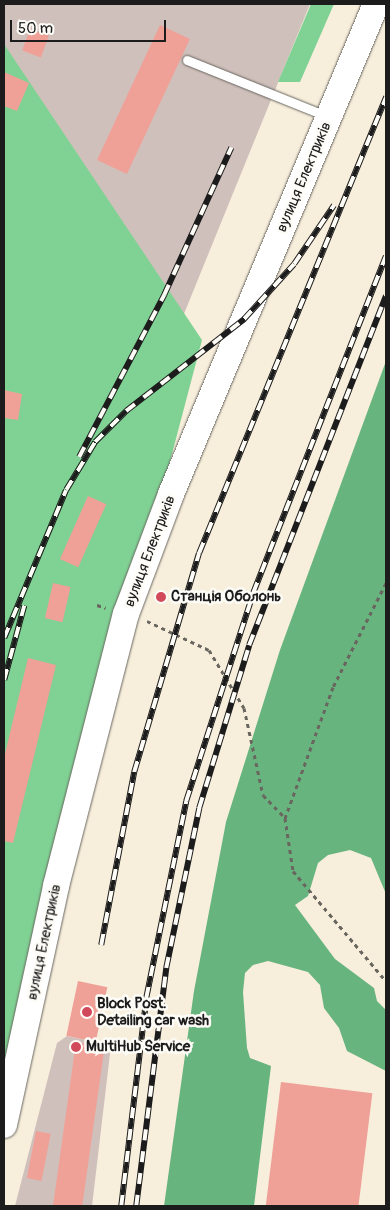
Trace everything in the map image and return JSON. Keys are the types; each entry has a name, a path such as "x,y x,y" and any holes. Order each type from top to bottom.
{"street":[{"name":"вулиця Електриків","path":"4,1125 56,886 126,614 171,494 376,4"}],"lane":[{"path":"187,60 329,117"}],"path":[{"path":"386,583 333,687 285,818 292,871 386,981"},
{"path":"97,605 126,614 209,650 244,708 262,795 285,818"}],"shaded area":[{"path":"4,4 310,4 153,390 4,892"},
{"path":"67,1036 111,1045 92,1206 15,1206 57,1043"}],"green space":[{"path":"311,4 334,4 300,82 278,82"},
{"path":"4,44 202,340 4,1091"},
{"path":"386,361 386,894 371,858 350,850 328,855 318,863 308,896 295,905 335,959 374,988 377,1001 386,1010 386,1071 347,1051 339,1028 324,1008 320,985 308,972 268,961 253,965 245,973 243,992 247,1048 250,1058 271,1066 254,1206 164,1206 194,991 226,822 280,650"}],"building":[{"path":"160,25 190,39 127,174 97,160"},
{"path":"30,29 49,36 41,57 22,51"},
{"path":"4,72 29,83 17,111 4,106"},
{"path":"4,390 22,394 18,420 4,418"},
{"path":"88,496 106,504 78,567 60,559"},
{"path":"53,583 71,587 62,622 45,618"},
{"path":"28,658 56,665 13,843 4,841 4,758"},
{"name":"Block Post. Detailing car wash","path":"78,981 107,987 96,1042 66,1036"},
{"path":"76,1042 105,1046 82,1206 53,1205"},
{"path":"281,1082 372,1093 358,1206 266,1206"},
{"path":"36,1131 51,1134 42,1181 27,1178"}],"railway":[{"path":"101,945 134,772 199,553 386,97"},
{"path":"79,457 164,295 231,148"},
{"path":"4,638 66,490 95,442 126,411 244,319 294,264 334,205"},
{"path":"121,1206 146,998 186,801 253,593 386,256"},
{"path":"136,1206 166,968 199,808 249,645 386,296"},
{"path":"4,680 24,606"}],"place":[{"name":"Станція Оболонь","path":"161,597"},
{"name":"Block Post. Detailing car wash","path":"87,1012"},
{"name":"MultiHub Service","path":"76,1047"}]}
